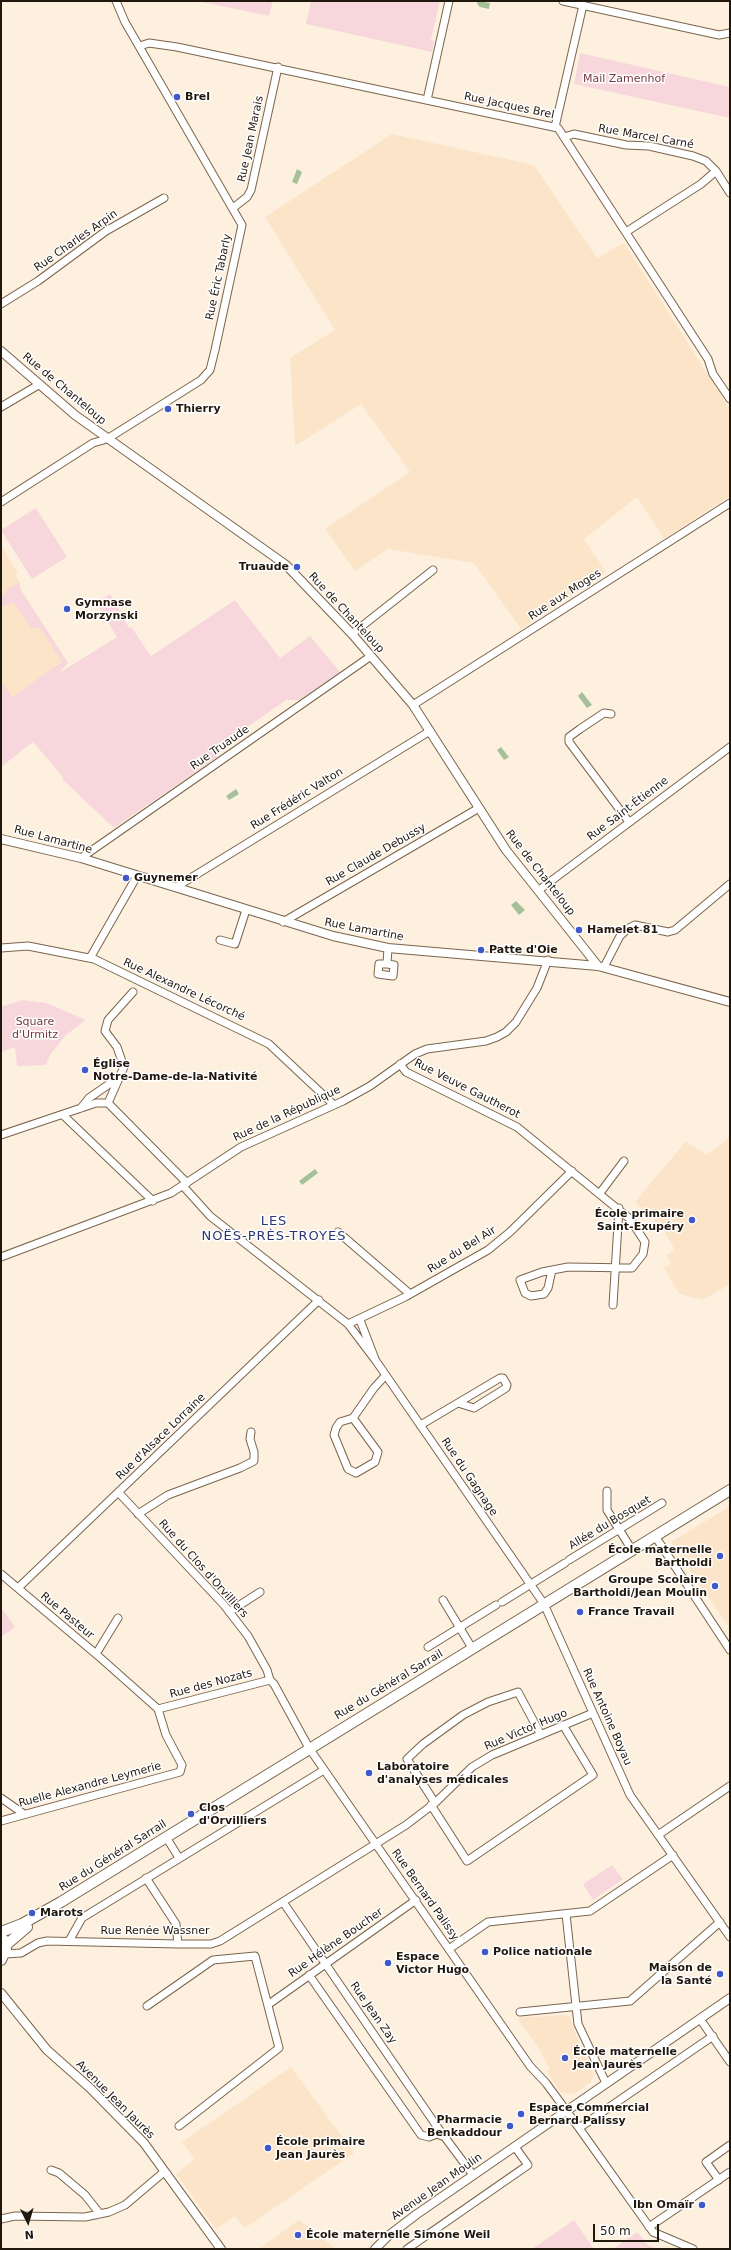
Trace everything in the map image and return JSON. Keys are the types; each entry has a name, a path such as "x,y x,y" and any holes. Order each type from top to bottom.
{"main road":[{"name":"Rue du Général Sarrail","path":"1,1932 22,1924 61,1902 730,1490"},
{"name":"Rue du Général Sarrail","path":"3,1949 21,1931 61,1902"}],"street":[{"name":"Rue Éric Tabarly","path":"1,502 93,443 107,439 201,380 210,370 242,225 125,22 116,1"},
{"path":"427,100 450,1"},
{"path":"563,1 719,35 730,33"},
{"path":"555,127 582,5"},
{"name":"Rue Jacques Brel","path":"140,46 150,43 177,46 558,128 708,359 713,374 730,399"},
{"name":"Rue Jean Marais","path":"233,208 247,197 251,190 278,67"},
{"name":"Rue Marcel Carné","path":"564,137 574,134 671,151 706,161 716,171 730,193"},
{"path":"626,232 701,184 716,171"},
{"name":"Rue Charles Arpin","path":"1,304 38,281 106,231 164,198"},
{"name":"Rue de Chanteloup","path":"1,351 75,415 286,565 372,656 413,705 506,850 601,967"},
{"path":"1,407 40,384"},
{"name":"Rue aux Moges","path":"413,705 730,502"},
{"path":"352,634 433,570"},
{"name":"Rue Truaude","path":"81,858 372,656"},
{"path":"611,714 604,713 569,737 569,742 629,822"},
{"name":"Rue Frédéric Valton","path":"176,887 430,731"},
{"name":"Rue Saint-Étienne","path":"539,890 730,747"},
{"name":"Rue Claude Debussy","path":"283,922 479,808"},
{"name":"Rue Lamartine","path":"1,839 81,858 283,922 333,936 388,948 548,960 601,967 730,1002"},
{"path":"90,958 137,876"},
{"path":"601,967 620,936 629,928 635,925 668,932 675,930 730,884"},
{"path":"220,940 235,944 246,910"},
{"name":"Rue Alexandre Lécorché","path":"1,948 28,946 90,958 252,1034 269,1044 334,1105"},
{"path":"387,964 388,948"},
{"name":"Rue de la République","path":"1,1257 153,1201 185,1185 241,1147 334,1105 370,1086 400,1064 427,1049 486,1041 506,1032 516,1022 536,988 548,960"},
{"path":"1,1135 105,1102 120,1077 124,1067 117,1047 105,1031 108,1020 133,992"},
{"name":"Rue Veuve Gautherot","path":"400,1064 406,1072 517,1126 619,1208 630,1219 645,1242 643,1254 632,1268 614,1268"},
{"path":"80,1109 100,1090 120,1077"},
{"path":"100,1090 105,1102"},
{"name":"Rue du Gagnage","path":"105,1102 185,1185 210,1216 348,1324 544,1604"},
{"path":"63,1115 153,1201"},
{"path":"600,1193 624,1161"},
{"name":"Rue du Bel Air","path":"348,1324 360,1320 410,1294 488,1250 510,1232 572,1171"},
{"path":"613,1305 614,1268 619,1208"},
{"path":"338,1232 410,1294"},
{"path":"552,1270 548,1288 544,1294 531,1296 525,1293 520,1280 552,1270 568,1267 614,1268"},
{"name":"Rue d'Alsace Lorraine","path":"18,1588 319,1300"},
{"name":"Rue du Gagnage","path":"360,1320 373,1349 376,1362"},
{"path":"353,1418 378,1452 375,1462 356,1473 348,1469 334,1435 336,1428 340,1422 353,1418 385,1376"},
{"path":"420,1425 500,1378 503,1378 507,1386 474,1408 458,1403"},
{"path":"138,1514 168,1495 240,1468 254,1461 254,1452 250,1439 251,1432"},
{"path":"608,1491 607,1510 632,1550"},
{"name":"Rue du Clos d'Orvilliers","path":"119,1493 229,1612 248,1636 267,1670 270,1680 274,1684 309,1748"},
{"name":"Allée du Bosquet","path":"428,1647 662,1503"},
{"path":"655,1536 730,1650"},
{"name":"Rue Pasteur","path":"1,1574 96,1654 158,1709"},
{"path":"229,1612 260,1592"},
{"path":"443,1600 472,1648"},
{"name":"Rue Antoine Boyau","path":"544,1604 630,1795 730,1937"},
{"path":"96,1654 118,1618"},
{"name":"Rue des Nozats","path":"158,1709 270,1680"},
{"path":"541,1735 518,1692 488,1702 464,1715 422,1744 407,1759 467,1861 592,1775 563,1725"},
{"name":"Ruelle Alexandre Leymerie","path":"1,1821 180,1772 182,1764 166,1735 158,1709"},
{"name":"Rue Victor Hugo","path":"376,1843 406,1825 433,1804 472,1767 492,1756 593,1713"},
{"name":"Rue Bernard Palissy","path":"309,1748 530,2066 546,2083 649,2227"},
{"path":"69,1941 82,1918 324,1770"},
{"path":"658,1835 730,1786"},
{"path":"1,1798 24,1814"},
{"path":"166,1837 179,1858"},
{"name":"Rue Renée Wassner","path":"3,1949 22,1953 38,1943 69,1941 211,1944 220,1941 376,1843"},
{"path":"449,1949 488,1922 590,1911 673,1855"},
{"path":"146,1878 176,1924 178,1944"},
{"name":"Rue Hélène Boucher","path":"269,2004 416,1900"},
{"name":"Rue Jean Zay","path":"283,1902 437,2131 446,2137 473,2175"},
{"path":"566,1914 578,2024 606,2083"},
{"path":"520,2012 626,2002 635,1999 720,1922"},
{"path":"147,2006 212,1960 255,1956 269,2004 279,2048 179,2126"},
{"path":"309,1975 421,2136 429,2137 437,2131"},
{"name":"Avenue Jean Jaurès","path":"1,1993 46,2050 90,2088 144,2143 221,2249"},
{"name":"Avenue Jean Moulin","path":"375,2249 388,2236 417,2214 730,1998"},
{"path":"700,2019 730,2062"},
{"path":"579,2128 713,2036"},
{"path":"719,2180 706,2162 730,2145"},
{"path":"407,2249 528,2165 514,2146"},
{"path":"51,2170 59,2173 85,2194 100,2214"},
{"path":"1,2219 15,2216 85,2217 100,2214 125,2205 164,2172"},
{"path":"693,2249 658,2235 649,2227 730,2172"}],"shaded area":[{"path":"478,1 490,3 489,9 480,7 477,4"},
{"path":"392,134 534,165 597,258 624,243 730,409 730,496 664,539 637,497 584,539 606,572 521,629 474,563 388,549 355,571 325,529 410,472 361,404 295,446 290,358 335,330 265,217"},
{"path":"297,169 302,172 297,184 292,182"},
{"path":"1,546 18,573 15,575 20,582 20,588 68,663 1,713"},
{"path":"582,692 592,705 587,708 578,696"},
{"path":"501,747 509,757 504,760 497,750"},
{"path":"236,789 239,794 229,800 226,796"},
{"path":"516,901 525,910 519,915 511,905"},
{"name":"École primaire Saint-Exupéry","path":"730,1137 730,1284 703,1300 679,1294 664,1268 671,1264 666,1255 675,1250 663,1229 635,1202 686,1141 706,1155"},
{"path":"315,1169 318,1173 302,1185 299,1181"},
{"name":"Groupe Scolaire Bartholdi/Jean Moulin","path":"730,1506 730,1629 671,1542"},
{"name":"École maternelle Jean Jaurès","path":"564,2015 570,2017 575,2033 594,2074 591,2082 574,2094 560,2092 547,2071 550,2068 541,2054 542,2053 517,2018"},
{"name":"École primaire Jean Jaurès","path":"291,2067 354,2153 245,2228 235,2216 216,2229 176,2174 195,2159 182,2142"},
{"name":"École maternelle Simone Weil","path":"299,2220 336,2249 259,2249"}],"green space":[{"path":"197,1 273,1 269,16"},
{"path":"311,1 440,1 431,40 434,41 432,52 306,24"},
{"name":"Mail Zamenhof","path":"580,53 730,87 730,118 574,84"},
{"path":"36,508 67,557 32,579 1,530"},
{"path":"20,582 20,589 68,663 59,673 117,637 96,602 110,594 129,628 131,627 151,656 235,600 280,658 310,636 340,672 299,700 286,700 216,749 217,757 114,828 62,779 63,777 33,742 1,767 1,681 12,697 62,662 42,631 39,628 32,629 13,602 1,607 1,596 7,592 6,590"},
{"name":"Square d'Urmitz","path":"22,1000 46,1003 86,1020 66,1035 50,1055 46,1065 17,1066 15,1047 1,1052 1,1007"},
{"path":"1,1607 15,1627 1,1637"},
{"path":"612,1865 623,1879 593,1900 583,1884"},
{"path":"574,2220 594,2249 532,2249"},
{"path":"637,2232 649,2246 658,2249 613,2249"}],"place":[{"name":"Brel","path":"177,97"},
{"name":"Thierry","path":"168,409"},
{"name":"Truaude","path":"297,567"},
{"name":"Gymnase Morzynski","path":"67,609"},
{"name":"Guynemer","path":"126,878"},
{"name":"Hamelet 81","path":"579,930"},
{"name":"Patte d'Oie","path":"481,950"},
{"name":"Église Notre-Dame-de-la-Nativité","path":"85,1070"},
{"name":"École primaire Saint-Exupéry","path":"692,1220"},
{"name":"École maternelle Bartholdi","path":"720,1556"},
{"name":"Groupe Scolaire Bartholdi/Jean Moulin","path":"715,1586"},
{"name":"France Travail","path":"580,1612"},
{"name":"Laboratoire d'analyses médicales","path":"369,1773"},
{"name":"Clos d'Orvilliers","path":"191,1814"},
{"name":"Marots","path":"32,1913"},
{"name":"Police nationale","path":"485,1952"},
{"name":"Espace Victor Hugo","path":"388,1963"},
{"name":"Maison de la Santé","path":"720,1974"},
{"name":"École maternelle Jean Jaurès","path":"565,2058"},
{"name":"Espace Commercial Bernard Palissy","path":"521,2114"},
{"name":"Pharmacie Benkaddour","path":"510,2126"},
{"name":"École primaire Jean Jaurès","path":"268,2148"},
{"name":"Ibn Omaïr","path":"702,2205"},
{"name":"École maternelle Simone Weil","path":"298,2235"}],"district":[{"name":"LES NOËS-PRÈS-TROYES","path":"274,1230"}]}
